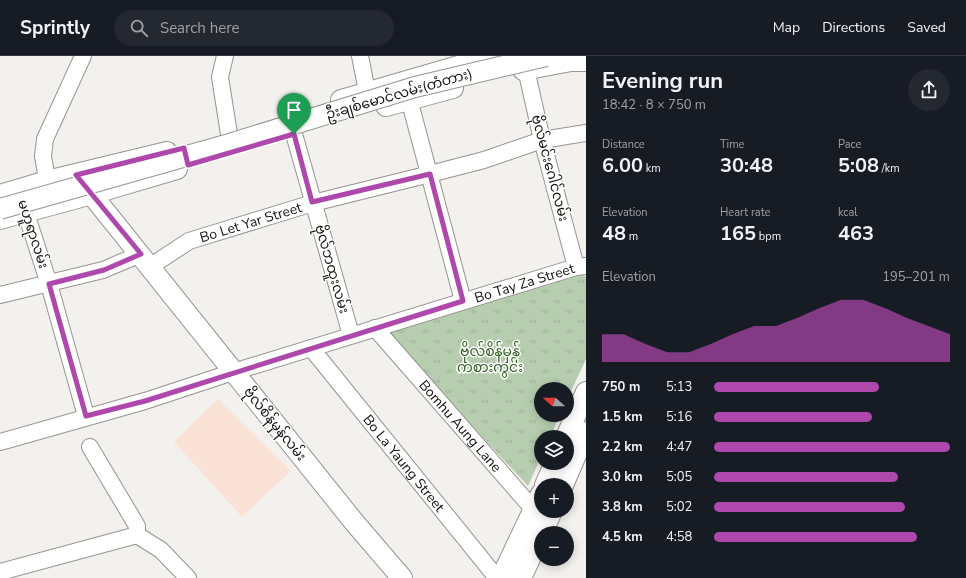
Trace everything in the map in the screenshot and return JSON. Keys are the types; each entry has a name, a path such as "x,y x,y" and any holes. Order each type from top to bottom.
{"main road":[{"path":"9,192 46,181 186,157 294,134 347,108 367,91 493,56"},
{"name":"ဦးချစ်မောင်လမ်း(တံတား)","path":"0,209 229,144 408,89 546,56"},
{"path":"0,219 92,194 186,157 229,134 347,108 409,99 526,69 571,61 586,61"},
{"name":"ဗိုလ်စိန်မှန်လမ်း","path":"76,175 146,260 233,372 354,522 402,578"},
{"path":"569,430 586,392"},
{"path":"566,478 586,432"},
{"path":"501,578 542,518"},
{"path":"520,578 543,518"}],"street":[{"path":"52,205 46,181 45,139 83,56"},
{"path":"225,56 220,77 229,134"},
{"path":"360,56 367,91"},
{"name":"ဗိုလ်မင်းဂေါင်လမ်း","path":"526,69 542,140 582,268"},
{"path":"409,99 463,301"},
{"name":"Bo Let Yar Street","path":"0,295 146,260 189,241 312,202 484,160 542,140 586,133"},
{"name":"ဗိုလ်ဘထူးလမ်း","path":"294,134 312,202 351,335"},
{"name":"မဟူရာလမ်း","path":"9,192 26,212 49,284 86,416"},
{"name":"Bo Tay Za Street","path":"0,442 86,416 145,401 233,372 463,301 582,268"},
{"name":"Bomhu Aung Lane","path":"375,328 534,507"},
{"name":"Bo La Yaung Street","path":"311,348 497,578"},
{"path":"90,447 137,526 137,535"},
{"path":"0,572 137,535 161,550 188,578"}],"shaded area":[{"path":"218,399 291,471 242,517 174,442"}],"green space":[{"name":"ဗိုလ်စိန်မှန် ကစားကွင်း","path":"579,270 586,277 586,359 574,385 574,382 534,382 534,422 557,422 553,430 534,430 535,470 528,486 383,330"}],"route":[{"path":"294,134 312,202 430,174 463,301 233,372 145,401 86,416 49,284 104,270 141,254 76,175 184,148 188,165 294,134"}]}
